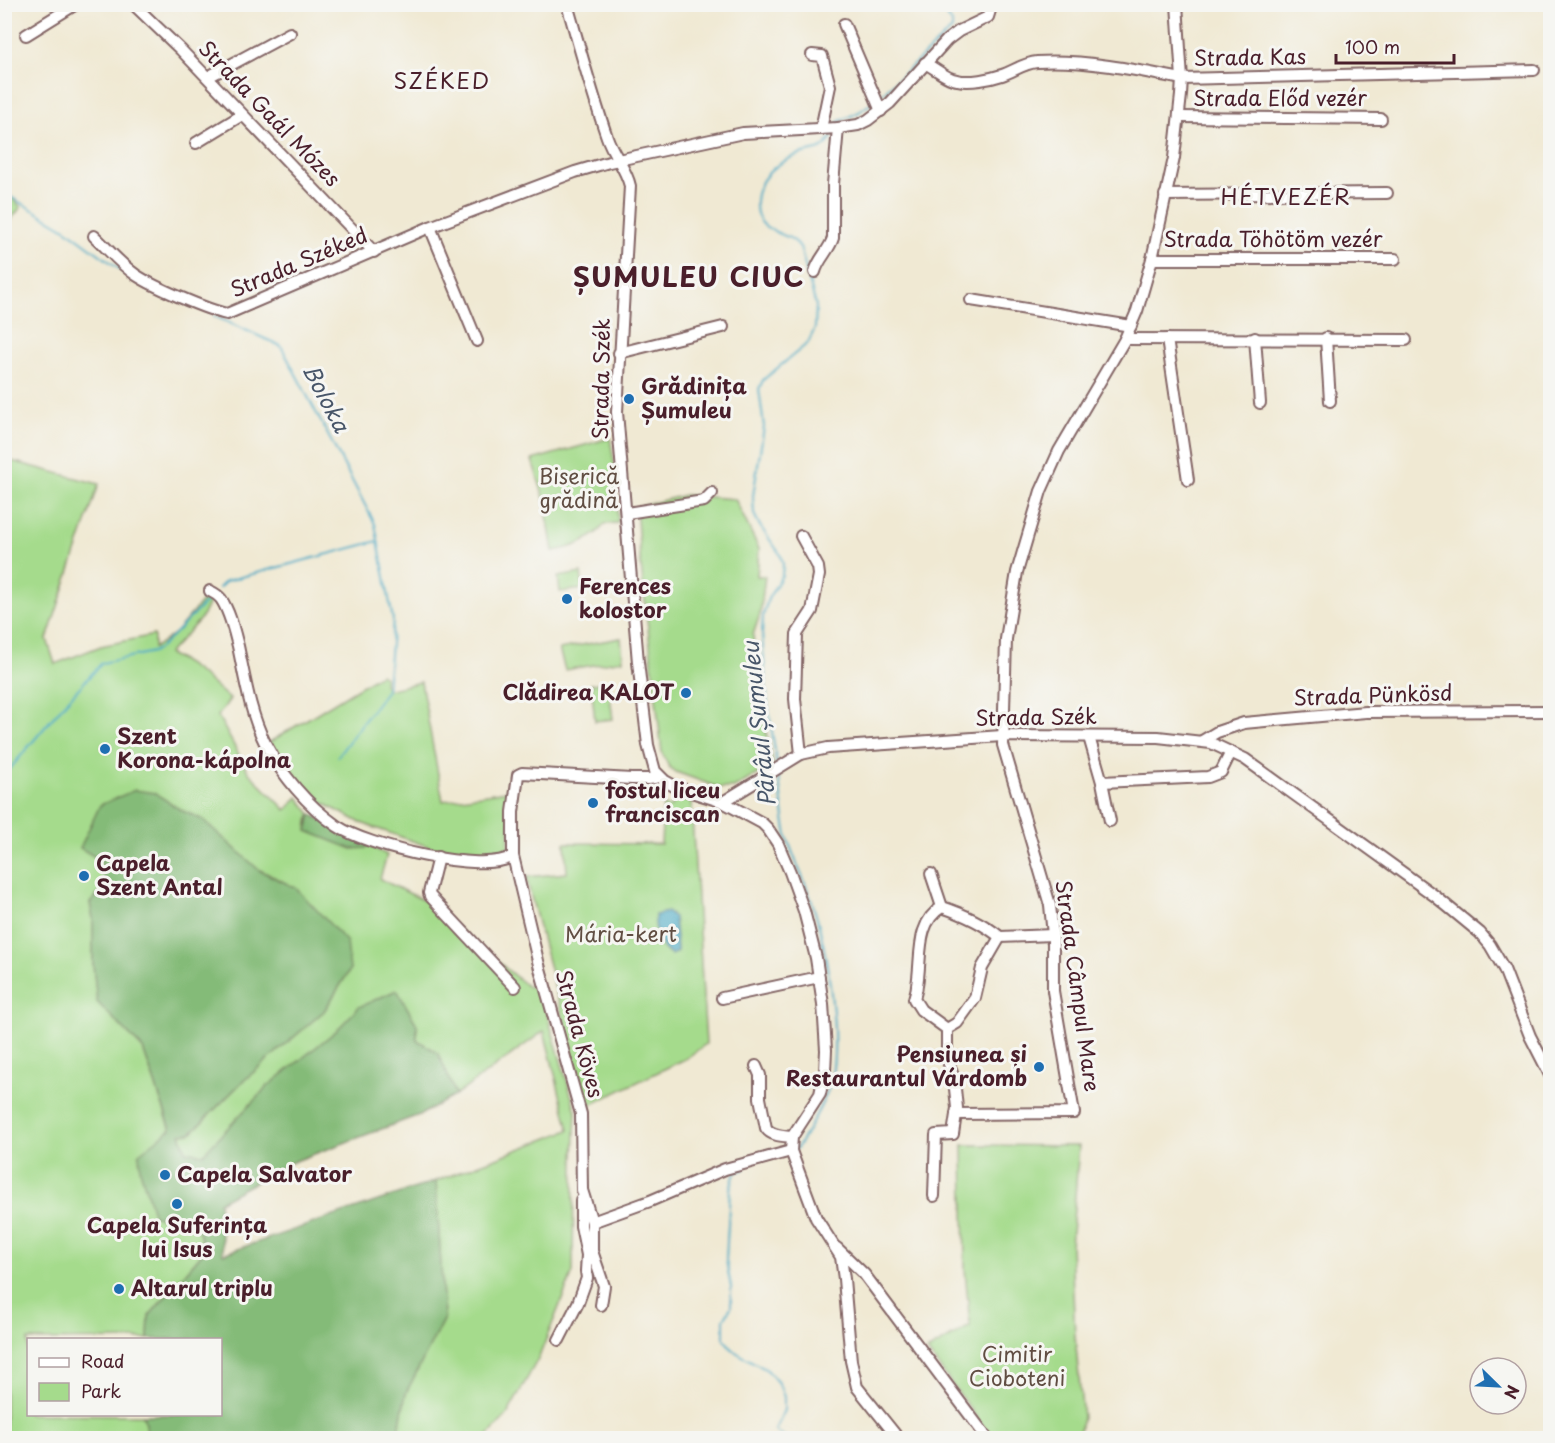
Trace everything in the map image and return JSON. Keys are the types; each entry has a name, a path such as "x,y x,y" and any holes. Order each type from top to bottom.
{"street":[{"path":"26,34 76,4"},
{"name":"Strada Gaál Mózes","path":"133,4 208,77 374,252"},
{"name":"Strada Szék","path":"567,4 606,136 617,161 625,171 630,186 617,418 627,513 638,662 650,753 655,771 660,777"},
{"name":"Strada Széked","path":"94,236 137,275 187,300 227,314 430,227 565,176 617,161 743,133 858,125 947,40 959,31 988,17 992,4"},
{"name":"Strada Câmpul Mare","path":"956,1114 1074,1113 1053,991 1053,935 1050,905 1015,791 1002,736 1006,639 1017,572 1033,513 1059,451 1125,339 1152,259 1174,158 1179,117 1182,79 1177,4"},
{"path":"844,24 878,104"},
{"path":"208,77 290,33"},
{"path":"812,55 822,56 830,86 821,129"},
{"name":"Strada Kas","path":"925,63 957,81 1003,75 1034,62 1060,62 1149,72 1182,79 1534,70"},
{"path":"196,143 242,115"},
{"name":"Strada Előd vezér","path":"1179,117 1381,119"},
{"path":"815,272 818,262 831,245 833,238 833,184 838,128"},
{"path":"1165,195 1387,193"},
{"path":"430,227 477,341"},
{"name":"Strada Töhötöm vezér","path":"1152,259 1395,259"},
{"path":"971,300 1131,326"},
{"path":"619,353 723,327"},
{"path":"1255,338 1260,403"},
{"path":"1326,338 1330,401"},
{"path":"1125,339 1406,340"},
{"path":"1167,339 1188,480"},
{"path":"627,513 704,501 712,493"},
{"path":"801,536 818,567 819,575 812,611 797,634 795,699 801,754"},
{"path":"210,591 220,597 227,611 257,725 275,760 290,780 330,821 348,832 393,847 464,862 502,861 513,856"},
{"name":"Strada Pünkösd","path":"1202,741 1217,732 1244,723 1366,712 1551,711"},
{"name":"Strada Szék","path":"723,802 801,754 828,748 1002,736 1179,738 1202,741 1245,759 1436,896 1480,933 1502,963 1530,1036 1551,1075"},
{"path":"1089,736 1110,821"},
{"path":"1102,782 1208,777 1221,772 1231,752"},
{"name":"Strada Köves","path":"601,1305 604,1286 591,1269 581,1226 581,1114 539,965 513,856 515,792 518,775 522,773 632,779 660,777"},
{"path":"660,777 676,787 723,802 762,823 778,844 804,911 819,977 825,1026 825,1071 820,1094 792,1137 792,1153 816,1218 835,1246 864,1274 987,1438"},
{"path":"438,857 430,896 515,987"},
{"path":"931,874 942,908"},
{"path":"947,1029 921,1011 914,999 921,943 927,922 936,911 942,908 982,924 1000,937 1053,935"},
{"path":"947,1029 957,1023 975,998 982,968 1000,937"},
{"path":"722,998 819,977"},
{"path":"934,1196 936,1135 953,1134 956,1114 954,1079 947,1059 947,1029"},
{"path":"756,1066 760,1074 760,1098 766,1128 777,1135 792,1137"},
{"path":"592,1222 650,1201 725,1169 792,1153"},
{"name":"Strada Köves","path":"558,1340 585,1289 591,1269 592,1222 582,1190"},
{"path":"835,1246 843,1268 850,1361 857,1387 898,1438"}],"green space":[{"path":"5,191 21,207 4,227"},
{"name":"Biserică grădină","path":"610,438 614,461 618,523 605,524 594,535 582,542 553,551 544,498 532,460"},
{"path":"4,459 99,484 47,639 55,664 101,646 154,635 154,648 176,632 204,599 210,600 202,617 168,654 193,668 230,699 218,716 249,773 286,810 298,797 311,814 307,831 338,843 368,845 387,855 380,879 427,902 528,987 538,984 576,1111 573,1272 539,1357 507,1415 486,1438 397,1438 406,1393 444,1318 436,1181 569,1130 544,1031 456,1095 438,1053 417,1040 417,1025 397,990 359,1007 336,1031 267,1087 203,1154 186,1151 180,1134 191,1133 241,1083 324,1011 350,970 348,964 296,888 256,868 201,819 181,810 81,848 102,861 104,889 90,903 93,918 93,964 97,1002 143,1049 171,1130 204,1251 149,1316 148,1338 27,1338 27,1416 143,1416 146,1422 147,1438 5,1438"},
{"path":"685,495 735,499 759,549 757,576 765,576 760,614 753,635 759,698 773,765 734,788 720,788 676,772 669,767 662,753 636,507"},
{"path":"581,573 583,589 560,592 558,577"},
{"path":"621,638 623,660 565,670 559,649"},
{"path":"381,674 385,677 384,683 387,690 421,682 443,801 513,790 508,848 503,855 464,859 361,823 321,802 303,787 268,743"},
{"path":"608,682 613,719 595,721 591,684"},
{"path":"135,790 155,793 181,810 203,820 259,870 296,888 347,942 350,970 324,1011 241,1083 191,1133 180,1134 186,1151 203,1154 267,1087 336,1031 359,1007 397,990 417,1025 417,1040 438,1053 456,1095 422,1114 290,1163 219,1202 223,1254 436,1181 444,1318 406,1393 397,1438 147,1438 146,1423 142,1416 222,1416 222,1338 148,1338 149,1316 204,1251 197,1224 154,1216 140,1170 139,1153 171,1129 143,1049 97,1002 93,964 93,918 90,903 104,889 102,861 80,848 100,805"},
{"name":"Mária-kert","path":"674,793 691,799 706,1044 685,1059 586,1107 526,877 567,873 565,843 661,844 663,806 672,807"},
{"path":"311,814 333,827 370,842 366,848 352,849 307,831"},
{"name":"Cimitir Cioboteni","path":"963,1145 1079,1146 1071,1246 1075,1336 1083,1418 1078,1438 992,1438 927,1351 970,1326 965,1269"}],"water":[{"path":"667,912 674,917 677,948 677,952 671,955 660,943 655,926 655,915"}],"waterway":[{"name":"Pârâul Șumuleu","path":"880,96 952,29 952,23 937,4"},
{"name":"Pârâul Șumuleu","path":"836,126 838,122 873,102"},
{"name":"Pârâul Șumuleu","path":"777,764 767,700 762,634 763,616 768,599 782,575 783,564 780,554 754,514 753,496 764,427 759,389 763,380 808,343 815,328 816,306 800,247 792,239 771,230 762,223 757,215 756,201 760,185 770,172 782,162 797,155 821,149 832,137"},
{"name":"Boloka","path":"4,193 64,228 125,273"},
{"name":"Boloka","path":"214,316 281,346 375,524 393,620 387,690 338,756"},
{"path":"219,588 226,581 378,541"},
{"path":"4,776 102,663 153,652 160,648 210,598"},
{"name":"Pârâul Șumuleu","path":"778,772 787,836 815,911 826,959 833,1011 834,1060 831,1080 816,1116 796,1149"},
{"name":"Pârâul Șumuleu","path":"744,1169 735,1173 730,1189 726,1260 731,1287 731,1307 724,1319 724,1339 734,1351 767,1370 779,1384 784,1397 784,1410 775,1431 787,1438"}],"place":[{"name":"Grădinița Șumuleu","path":"629,399"},
{"name":"Ferences kolostor","path":"567,599"},
{"name":"Clădirea KALOT","path":"686,693"},
{"name":"Szent Korona-kápolna","path":"105,749"},
{"name":"fostul liceu franciscan","path":"593,803"},
{"name":"Capela Szent Antal","path":"84,876"},
{"name":"Pensiunea și Restaurantul Várdomb","path":"1039,1067"},
{"name":"Capela Salvator","path":"165,1175"},
{"name":"Capela Suferința lui Isus","path":"177,1204"},
{"name":"Altarul triplu","path":"119,1289"}],"district":[{"name":"SZÉKED","path":"442,81"},
{"name":"HÉTVEZÉR","path":"1286,197"},
{"name":"ȘUMULEU CIUC","path":"689,278"}]}
